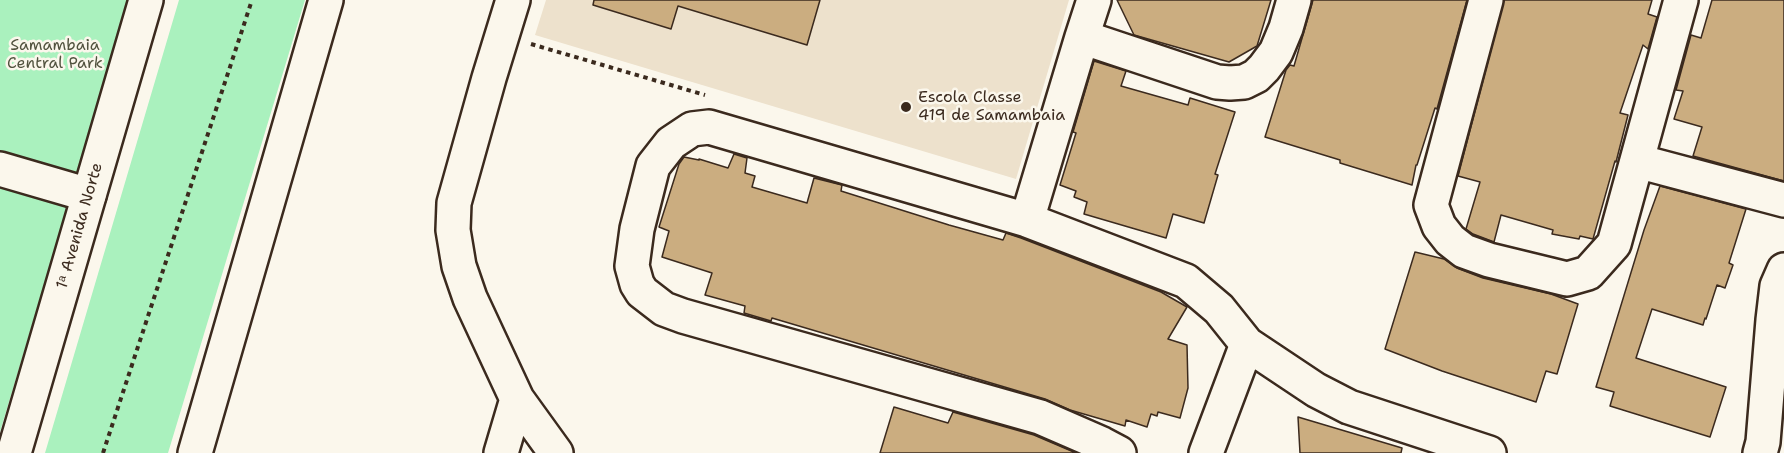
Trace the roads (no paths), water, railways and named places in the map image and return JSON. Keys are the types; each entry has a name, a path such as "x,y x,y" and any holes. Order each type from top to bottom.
{"street":[{"name":"1ᵃ Avenida Norte","path":"14,453 146,0"},
{"path":"195,453 326,0"},
{"path":"513,0 454,203 453,230 459,266 470,298 517,399 556,453"},
{"path":"1027,220 1094,0"},
{"path":"1082,37 1216,82 1244,82 1256,76 1276,52 1287,28 1294,0"},
{"path":"1486,0 1431,205 1439,226 1450,240 1464,251 1500,263 1567,279 1588,273 1614,244 1682,0"},
{"path":"1119,453 1040,417 664,309 642,292 632,266 637,229 653,166 671,143 692,129 709,127 1027,220 1186,281 1219,309 1246,344 1316,390 1349,407 1490,453"},
{"path":"1637,161 1784,200"},
{"path":"0,169 89,195"},
{"path":"1769,448 1773,320 1778,286 1784,270"},
{"path":"1206,453 1246,344"},
{"path":"501,453 517,399"}],"place":[{"name":"Escola Classe 419 de Samambaia","path":"906,107"}],"park label":[{"name":"Samambaia Central Park","path":"55,55"}]}
